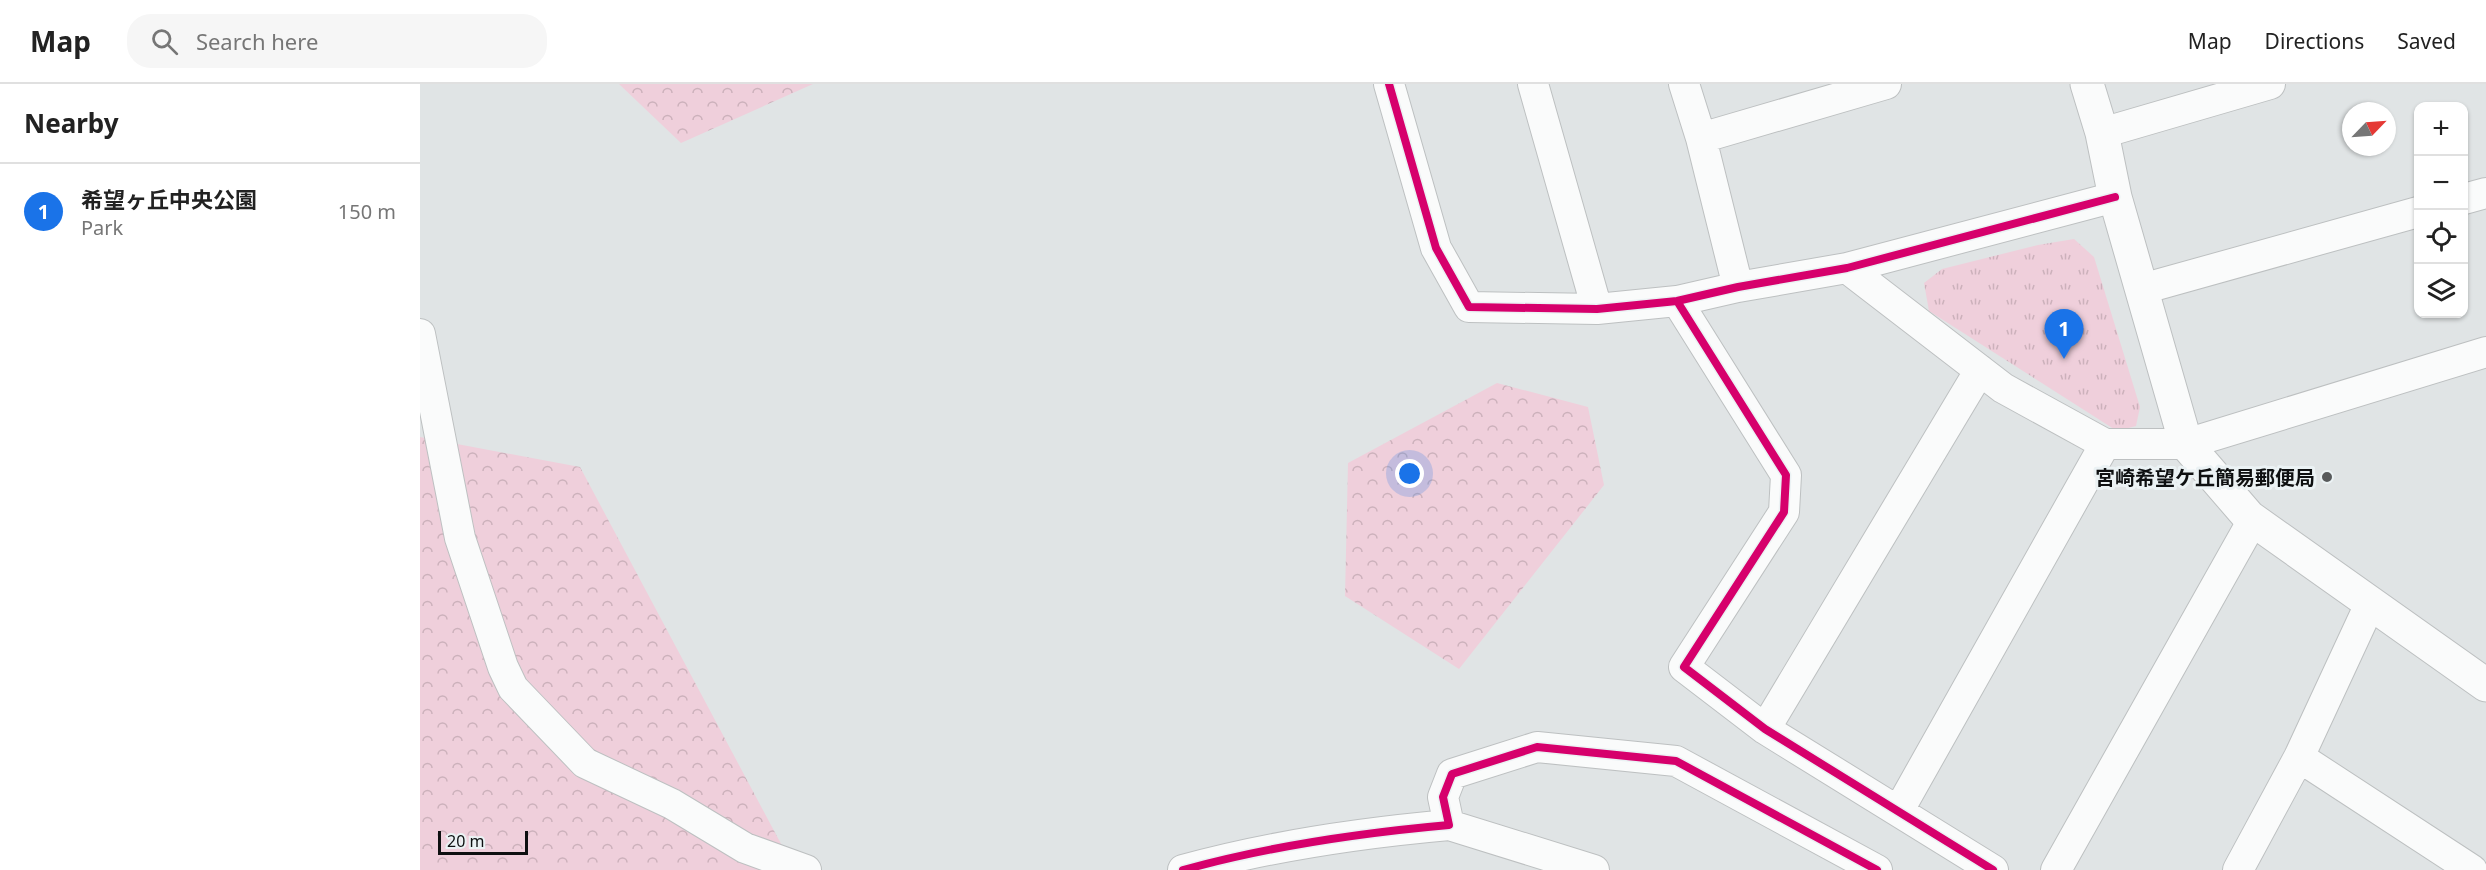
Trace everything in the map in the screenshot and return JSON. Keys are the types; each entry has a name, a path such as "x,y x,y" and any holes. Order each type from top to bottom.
{"street":[{"path":"1389,84 1436,248 1469,307 1597,309 1677,301 1738,286 1847,268 2115,197"},
{"path":"1533,84 1597,309"},
{"path":"1684,84 1701,138 1738,286"},
{"path":"1701,138 1886,84"},
{"path":"2087,84 2102,133 2115,197 2186,444 2253,520 2486,685"},
{"path":"2102,133 2270,84"},
{"path":"2468,198 2486,193"},
{"path":"2142,289 2414,213"},
{"path":"1847,268 2003,388 2105,444 2186,444 2486,352"},
{"path":"1677,301 1786,475 1784,512 1684,667 1765,729 1993,870"},
{"path":"420,334 460,538 503,667 513,688 585,763 672,804 745,848 806,870"},
{"path":"1765,729 1980,370"},
{"path":"1899,810 2105,444"},
{"path":"2056,870 2253,520"},
{"path":"2238,870 2299,757 2370,604"},
{"path":"1449,825 1443,797 1452,774 1537,747 1676,760 1877,870"},
{"path":"2299,757 2472,870"},
{"path":"1183,870 1232,856 1359,833 1449,825 1594,870"}],"green space":[{"path":"619,84 813,84 681,143"},
{"path":"2074,239 2094,257 2140,407 2136,426 2117,431 1929,311 1924,283 1942,269 2038,245"},
{"path":"1497,383 1588,407 1604,485 1459,669 1345,596 1348,463"},
{"path":"420,437 580,467 795,870 420,870"}],"cycle path":[{"path":"1389,84 1436,248 1469,307 1597,309 1677,301 1738,287 1847,268 2115,197"},
{"path":"1677,301 1786,475 1784,512 1684,667 1765,729 1993,870"},
{"path":"1183,870 1249,854 1315,842 1449,825 1443,797 1452,774 1537,747 1676,761 1877,870"}],"place":[{"name":"希望ヶ丘中央公園","path":"2064,359"},
{"name":"宮崎希望ケ丘簡易郵便局","path":"2327,477"}]}
